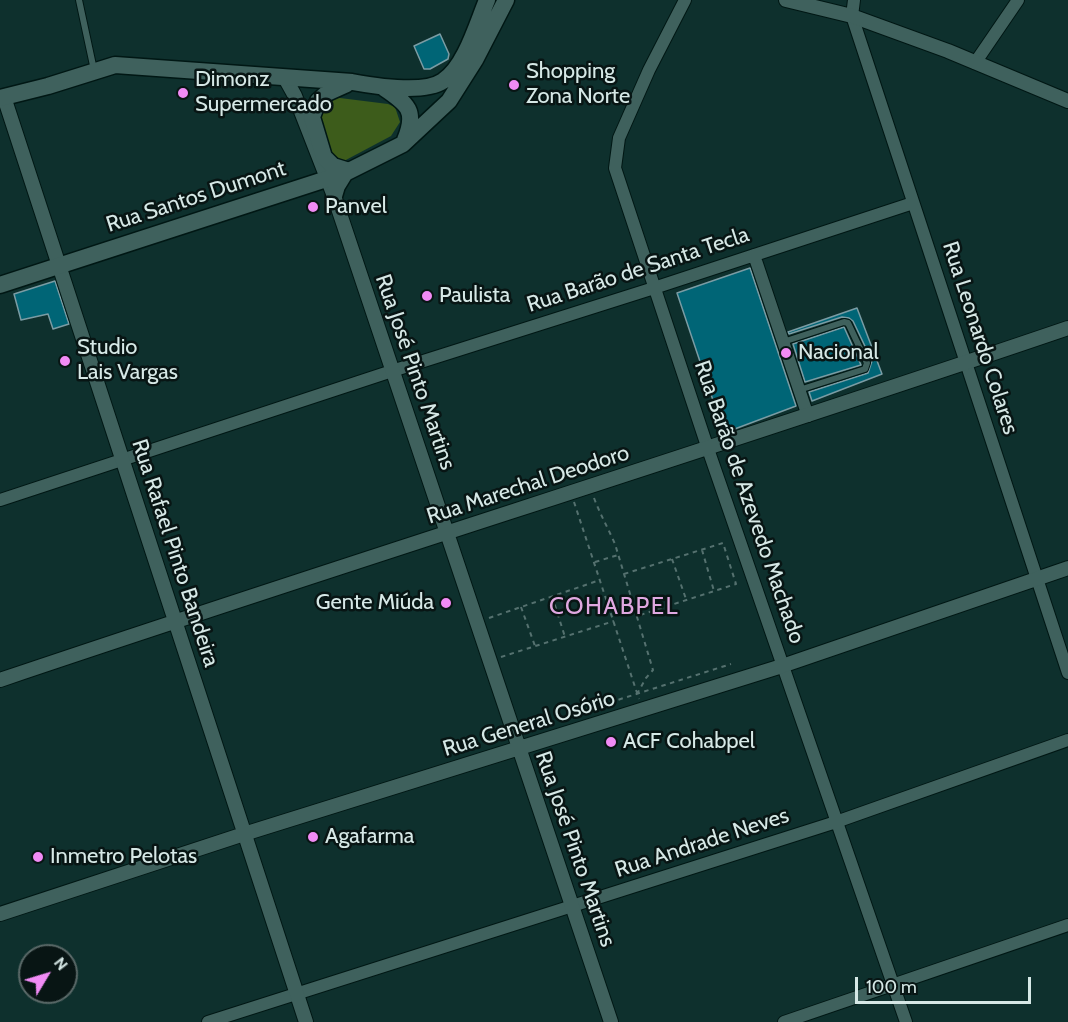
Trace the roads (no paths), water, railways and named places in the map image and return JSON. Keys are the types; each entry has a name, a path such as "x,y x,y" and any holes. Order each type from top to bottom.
{"main road":[{"path":"1,95 116,65 352,82 384,88 433,86 443,81 465,54 487,0"},
{"name":"Rua Santos Dumont","path":"0,285 347,172 403,144 449,101 475,60 506,0"},
{"path":"334,196 337,186 347,172 333,166 324,157 312,117 318,100 327,93 352,82"},
{"path":"384,88 401,100 411,113 411,125 403,144"}],"street":[{"name":"Rua Barão de Azevedo Machado","path":"685,0 649,70 619,138 615,168 708,450 906,1022"},
{"path":"786,0 852,16 1068,101"},
{"path":"852,16 854,0"},
{"path":"975,63 1018,0"},
{"name":"Rua Leonardo Colares","path":"852,16 1068,673"},
{"name":"Rua José Pinto Martins","path":"285,78 295,96 334,196 611,1022"},
{"name":"Rua Rafael Pinto Bandeira","path":"1,95 60,266 306,1022"},
{"name":"Rua Barão de Santa Tecla","path":"0,500 913,203"},
{"path":"754,255 808,416"},
{"name":"Rua Marechal Deodoro","path":"0,680 447,532 708,450 1068,328"},
{"name":"Rua General Osório","path":"0,914 244,834 520,750 782,666 1068,568"},
{"name":"Rua Andrade Neves","path":"208,1022 836,822 1068,740"},
{"path":"784,1022 1068,925"}],"lane":[{"path":"79,0 95,72"},
{"path":"783,342 844,322 850,324 867,363 865,369 800,390"}],"place":[{"name":"Shopping Zona Norte","path":"514,85"},
{"name":"Dimonz Supermercado","path":"183,93"},
{"name":"Panvel","path":"313,207"},
{"name":"Paulista","path":"427,296"},
{"name":"Nacional","path":"786,353"},
{"name":"Studio Lais Vargas","path":"65,361"},
{"name":"Gente Miúda","path":"446,603"},
{"name":"ACF Cohabpel","path":"611,742"},
{"name":"Agafarma","path":"313,837"},
{"name":"Inmetro Pelotas","path":"38,857"}],"district":[{"name":"COHABPEL","path":"614,607"}]}
